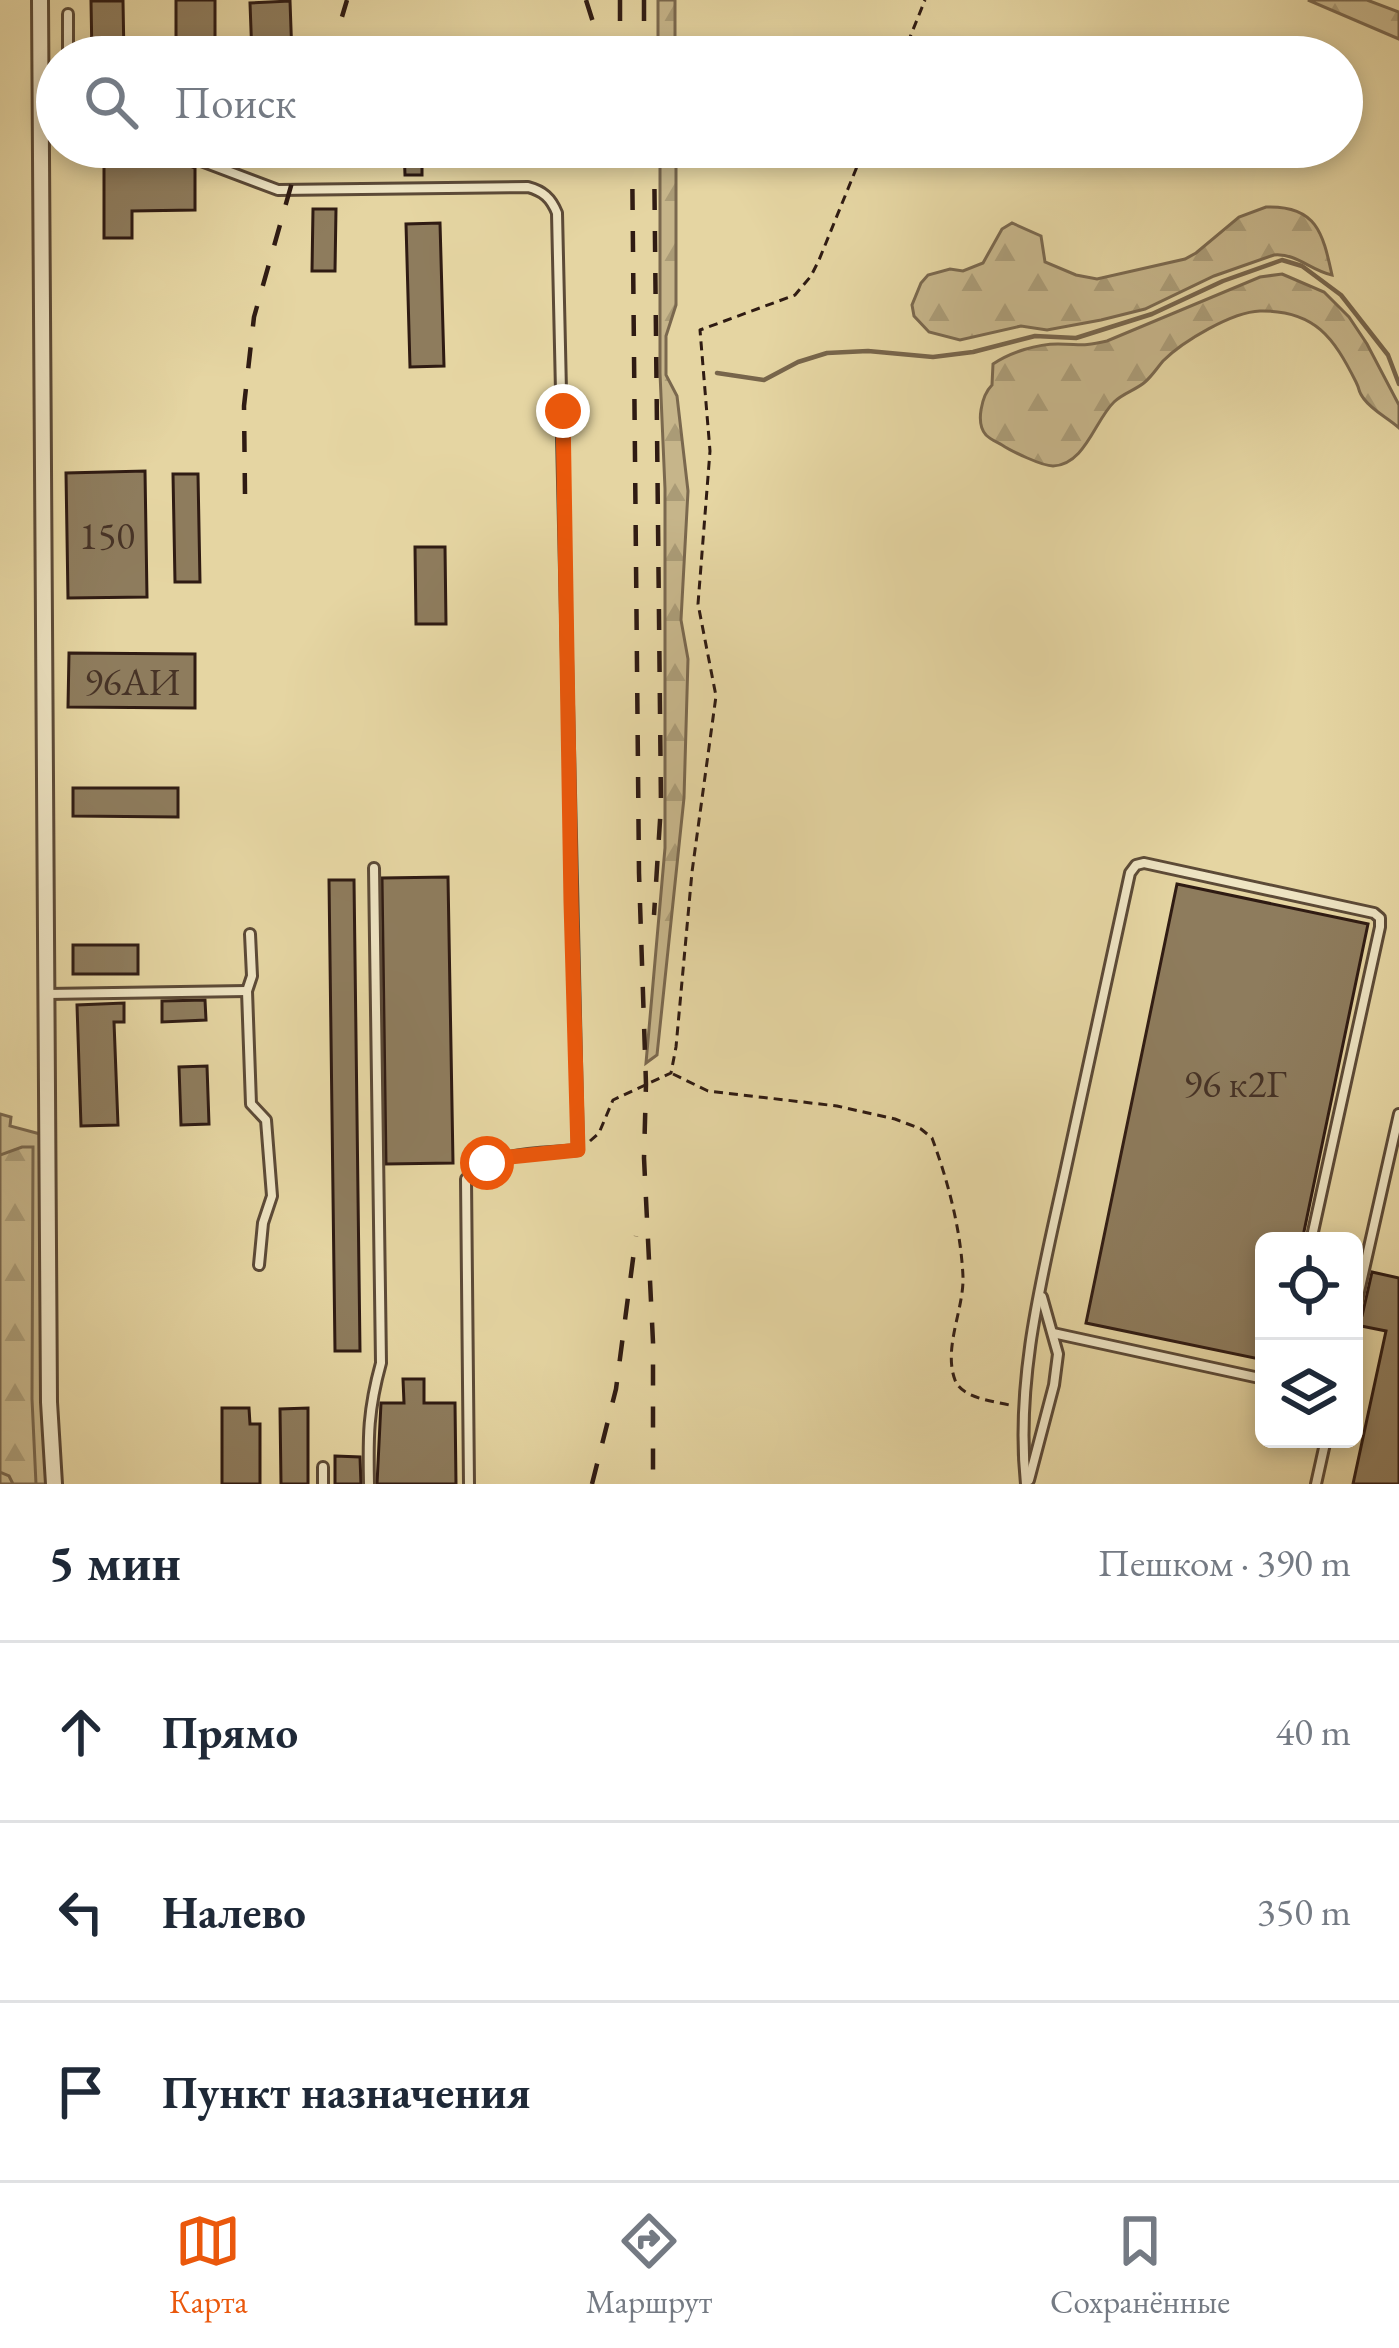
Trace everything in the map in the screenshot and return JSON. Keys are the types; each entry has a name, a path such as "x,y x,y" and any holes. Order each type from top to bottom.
{"street":[{"path":"40,0 40,36"},
{"path":"39,168 49,1402 54,1484"}],"lane":[{"path":"68,14 68,36"},
{"path":"220,168 278,190 527,187 553,202 556,213 578,1150 500,1158 466,1180 469,1484"},
{"path":"1027,1484 1022,1448 1040,1290 1130,873 1136,866 1144,863 1380,918 1313,1232"},
{"path":"369,1484 370,1402 381,1363 374,868"},
{"path":"250,934 251,1104 266,1120 272,1196 263,1223 259,1265"},
{"path":"46,994 247,991"},
{"path":"1363,1274 1399,1114"},
{"path":"1027,1484 1058,1354 1040,1290"},
{"path":"1053,1333 1255,1377"},
{"path":"1316,1484 1324,1448"},
{"path":"323,1467 323,1484"}],"path":[{"path":"910,36 925,0"},
{"path":"671,1073 716,696 698,604 710,451 700,330 795,295 819,260 856,168"},
{"path":"578,1150 599,1133 613,1100 671,1073"},
{"path":"671,1073 708,1091 837,1106 895,1119 932,1138 958,1228 963,1281 952,1358 955,1383 965,1394 1025,1409"}],"green space":[{"path":"658,0 675,0 675,36 658,36"},
{"path":"1308,0 1367,0 1399,12 1399,39"},
{"path":"660,168 676,168 676,305 666,336 666,375 677,396 688,491 681,620 688,659 684,798 657,1055 646,1063 665,848 665,489"},
{"path":"1266,207 1297,211 1315,225 1332,275 1274,255 1214,276 1145,309 1047,330 1021,326 960,340 929,332 914,316 912,305 928,275 983,263 1002,229 1012,223 1041,236 1045,262 1097,279 1185,259 1239,217"},
{"path":"1282,274 1324,292 1349,317 1399,405 1399,428 1364,399 1339,352 1320,330 1295,315 1260,311 1222,322 1172,353 1145,382 1114,402 1081,450 1064,464 1053,466 1027,458 992,440 983,430 983,402 992,385 993,364 1000,360 1042,345 1107,341 1260,277"},
{"path":"0,1114 11,1117 10,1126 40,1134 47,1484 0,1484"},
{"path":"33,1147 36,1484 13,1484 0,1472 0,1155"}],"building":[{"path":"176,0 215,0 215,36 176,36"},
{"path":"91,1 123,1 124,36 92,36"},
{"path":"290,1 291,36 251,36 250,3"},
{"path":"104,168 195,168 195,210 132,211 132,238 104,238"},
{"path":"405,168 422,168 422,175 405,175"},
{"path":"313,209 336,209 335,271 312,271"},
{"path":"440,223 444,366 410,367 406,224"},
{"path":"145,471 147,597 68,598 66,473"},
{"path":"173,474 198,474 200,582 175,582"},
{"path":"415,547 445,547 446,624 416,624"},
{"path":"69,653 195,654 195,708 68,707"},
{"path":"73,788 178,788 178,817 73,816"},
{"path":"448,877 453,1163 386,1164 382,878"},
{"path":"329,880 354,880 360,1351 335,1351"},
{"path":"1177,884 1368,924 1304,1232 1255,1232 1255,1358 1086,1323"},
{"path":"73,945 138,945 138,974 73,974"},
{"path":"205,1000 206,1020 162,1022 162,1001"},
{"path":"124,1003 124,1022 114,1022 118,1125 81,1126 77,1005"},
{"path":"207,1066 209,1124 181,1125 179,1067"},
{"path":"1372,1272 1399,1278 1399,1484 1353,1484 1386,1331 1363,1326"},
{"path":"403,1379 424,1379 424,1403 455,1403 456,1484 377,1484 381,1403 404,1403"},
{"path":"222,1408 249,1408 250,1424 260,1424 260,1484 222,1484"},
{"path":"308,1408 308,1484 281,1484 280,1409"},
{"path":"335,1456 360,1457 361,1484 335,1484"}],"waterway":[{"path":"717,373 764,380 827,353 933,357 1035,336 1076,338 1152,314 1282,260 1302,266 1341,295 1388,355 1399,384"}],"railway":[{"path":"336,36 347,0"},
{"path":"586,0 597,36"},
{"path":"620,0 620,36"},
{"path":"644,0 644,36"},
{"path":"245,494 244,406 254,317 296,168"},
{"path":"632,168 639,873 653,1484"},
{"path":"654,168 661,805 654,915"},
{"path":"592,1484 616,1389 636,1236"}],"route":[{"path":"487,1163 578,1150 563,411"}]}
